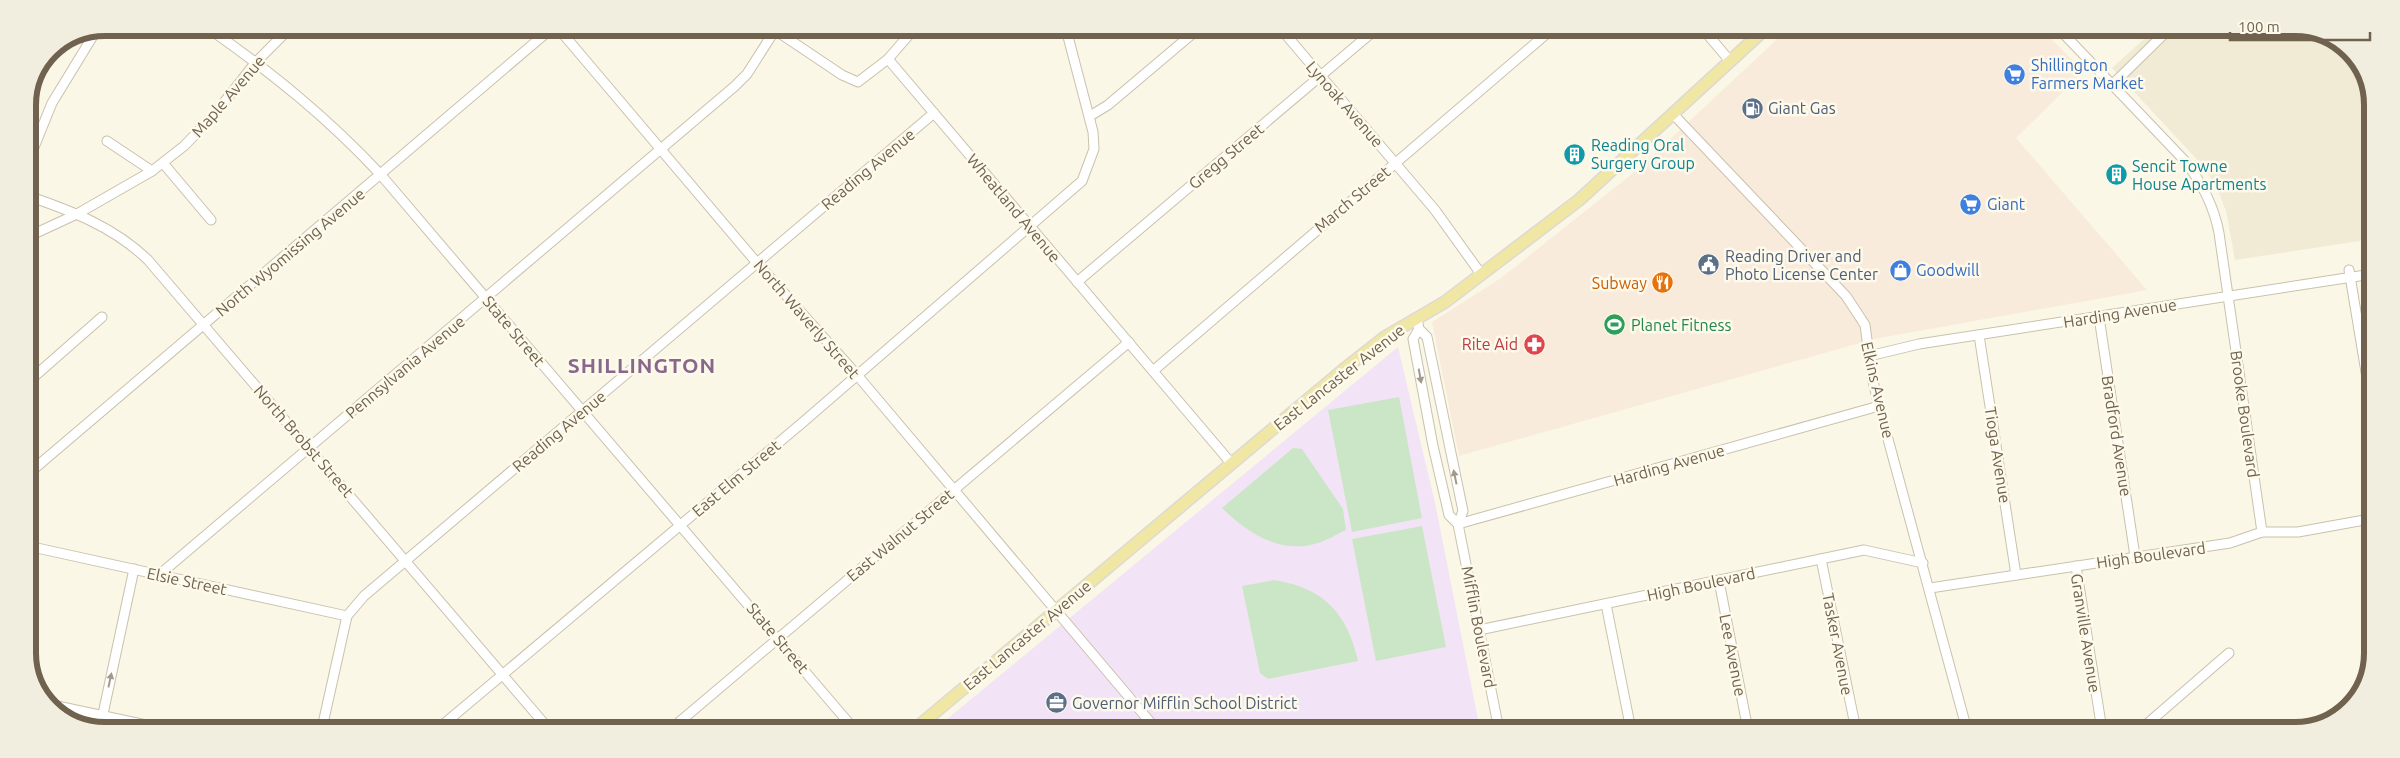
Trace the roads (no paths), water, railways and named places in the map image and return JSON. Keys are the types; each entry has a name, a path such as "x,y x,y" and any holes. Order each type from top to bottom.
{"main road":[{"name":"East Lancaster Avenue","path":"924,722 1385,337 1418,324 1580,200 1757,36"}],"street":[{"name":"State Street","path":"219,36 256,62 327,119 380,174 681,524 848,722"},
{"name":"Maple Avenue","path":"36,233 77,214 163,163 214,115 256,62 282,36"},
{"name":"North Wyomissing Avenue","path":"36,467 543,36"},
{"name":"North Waverly Street","path":"565,36 757,262 857,376 1150,722"},
{"name":"Pennsylvania Avenue","path":"159,575 748,74 769,36"},
{"path":"784,36 842,75 858,82 888,58 908,36"},
{"name":"East Elm Street","path":"447,722 857,376 1082,181 1094,149 1093,132 1068,36"},
{"path":"1090,116 1108,105 1190,36"},
{"name":"Lynoak Avenue","path":"1287,36 1435,210 1481,274"},
{"name":"Gregg Street","path":"1077,282 1368,36"},
{"name":"March Street","path":"1153,371 1544,36"},
{"path":"1708,36 1730,61"},
{"name":"Brooke Boulevard","path":"2066,36 2185,161 2206,194 2217,224 2262,532"},
{"path":"2113,84 2162,36"},
{"path":"36,142 52,103 92,38"},
{"name":"Wheatland Avenue","path":"888,58 1232,463"},
{"name":"Reading Avenue","path":"347,616 364,596 406,560 934,113"},
{"name":"Elkins Avenue","path":"1673,114 1846,296 1865,325 1879,406 1965,722"},
{"path":"107,140 152,171"},
{"path":"163,163 211,220"},
{"name":"North Brobst Street","path":"36,199 77,214 130,242 159,271 543,722"},
{"path":"2350,274 2364,359"},
{"name":"Harding Avenue","path":"1869,356 1919,344 2099,317 2350,274 2364,274"},
{"path":"36,375 102,317"},
{"name":"Bradford Avenue","path":"2099,317 2136,556"},
{"name":"Mifflin Boulevard","path":"1418,324 1413,338 1433,446 1449,515 1458,524"},
{"name":"Mifflin Boulevard","path":"1418,324 1427,337 1463,511 1458,524 1497,722"},
{"name":"Tioga Avenue","path":"1979,335 2016,575"},
{"name":"East Walnut Street","path":"678,722 1129,342"},
{"name":"Harding Avenue","path":"1458,524 1879,406"},
{"name":"High Boulevard","path":"1930,588 2230,543 2262,532 2298,532 2364,520"},
{"name":"Elsie Street","path":"36,548 347,616"},
{"name":"High Boulevard","path":"1479,630 1864,550 1923,563"},
{"name":"Tasker Avenue","path":"1821,559 1854,722"},
{"name":"Granville Avenue","path":"2076,566 2101,722"},
{"path":"101,722 134,569"},
{"name":"Lee Avenue","path":"1719,581 1746,722"},
{"path":"1606,604 1629,722"},
{"path":"323,722 347,616"},
{"path":"2149,722 2228,653"},
{"path":"63,707 133,722"}],"place":[{"name":"Shillington Farmers Market","path":"2015,74"},
{"name":"Giant Gas","path":"1752,108"},
{"name":"Reading Oral Surgery Group","path":"1575,154"},
{"name":"Sencit Towne House Apartments","path":"2116,175"},
{"name":"Giant","path":"1971,204"},
{"name":"Reading Driver and Photo License Center","path":"1709,265"},
{"name":"Goodwill","path":"1900,270"},
{"name":"Subway","path":"1663,283"},
{"name":"Planet Fitness","path":"1615,325"},
{"name":"Rite Aid","path":"1534,344"},
{"name":"Governor Mifflin School District","path":"1056,703"}],"district":[{"name":"SHILLINGTON","path":"642,365"}]}
